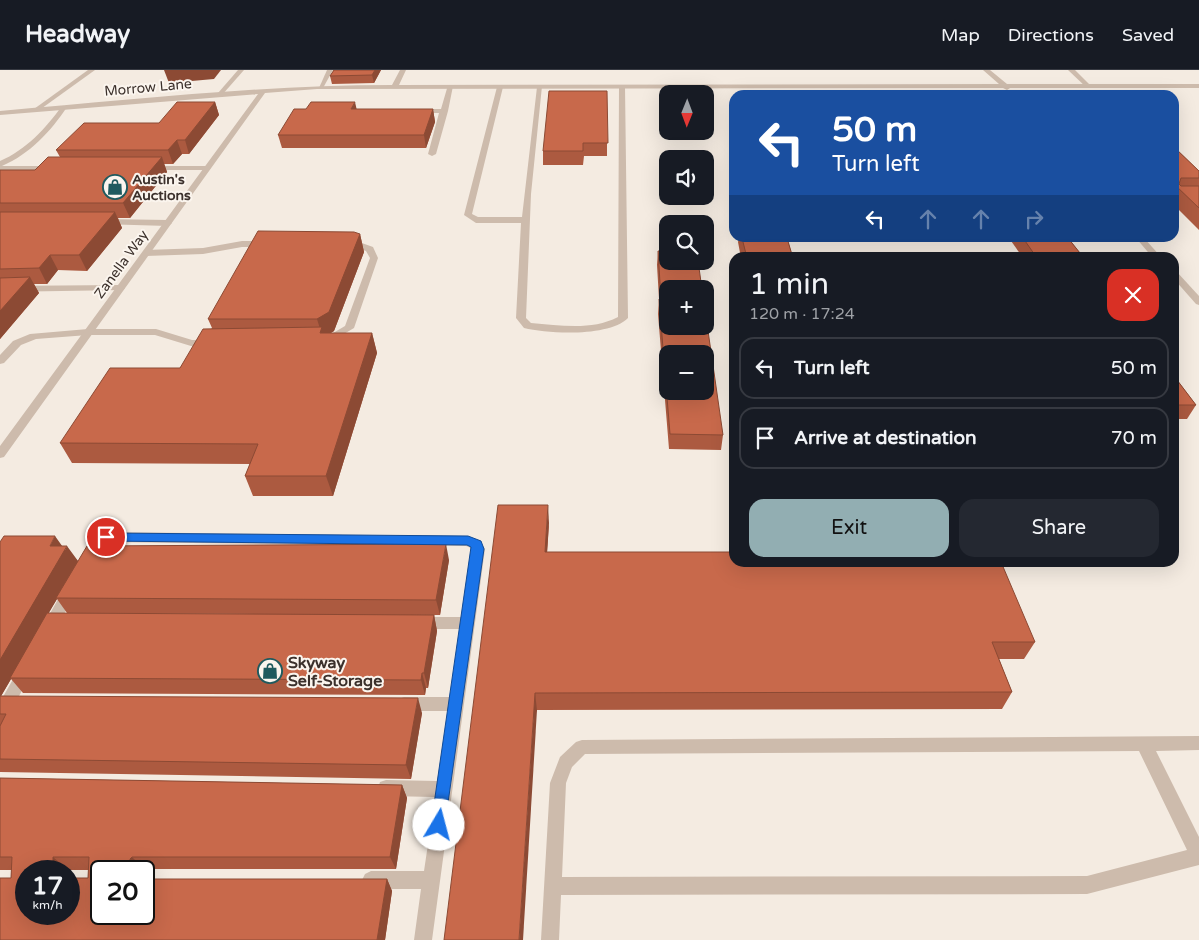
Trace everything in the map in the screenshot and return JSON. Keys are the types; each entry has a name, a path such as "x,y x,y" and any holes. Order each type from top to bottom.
{"street":[{"path":"36,110 92,70"},
{"path":"220,94 240,70"},
{"path":"321,87 330,70"},
{"path":"395,86 403,70"},
{"path":"986,70 1009,90"},
{"path":"1071,70 1089,86"},
{"path":"432,154 445,111 450,86"},
{"name":"Morrow Lane","path":"0,113 264,90 321,87 1199,86"},
{"path":"500,87 468,215 476,220 526,220"},
{"path":"540,87 526,220 521,318 528,326 587,328 612,325 623,318 622,87"},
{"path":"894,87 916,90"},
{"name":"Zanella Way","path":"0,454 264,90"},
{"path":"0,164 10,161 54,122 64,107"},
{"path":"405,111 445,111"},
{"path":"0,168 59,168"},
{"path":"138,168 207,168"},
{"path":"89,222 168,223"},
{"path":"1144,242 1153,252"},
{"path":"146,252 203,251 242,244 281,244"},
{"path":"315,343 325,342 349,328 374,258 370,249 359,245 339,245"},
{"path":"1179,280 1199,302"},
{"path":"0,289 120,288"},
{"path":"0,361 17,343 34,336 88,332 156,332 190,343 219,343"},
{"path":"44,638 99,540 104,537 468,541 476,544 478,549 466,623 423,940"},
{"path":"53,621 72,621"},
{"path":"407,623 466,623"},
{"path":"0,717 31,662"},
{"path":"8,702 28,702"},
{"path":"386,704 456,704"},
{"path":"550,940 558,783 566,762 582,747 1199,743"},
{"path":"553,886 1087,885 1198,856 1144,744"},
{"path":"374,788 444,789"},
{"path":"352,880 431,880"}],"building":[{"path":"334,70 375,70 372,75 330,76"},
{"path":"549,91 607,91 608,143 583,143 583,151 543,151"},
{"path":"177,102 215,102 185,140 177,140 168,150 56,150 84,123 159,123"},
{"path":"311,102 355,102 351,109 433,109 424,135 278,135 294,109 306,109"},
{"path":"1179,152 1199,171 1199,178 1181,178 1179,184"},
{"path":"48,157 162,157 123,203 0,203 0,170 35,170"},
{"path":"1179,184 1181,186 1199,186 1199,208 1179,189"},
{"path":"0,212 115,212 79,255 50,255 39,268 0,269"},
{"path":"258,231 354,232 360,234 329,312 317,319 208,319"},
{"path":"743,242 788,242 791,252 746,252"},
{"path":"1026,242 1071,242 1079,252 1033,252"},
{"path":"659,270 699,270 701,280 660,280"},
{"path":"30,277 0,311 0,278"},
{"path":"322,327 320,333 372,333 326,476 245,476 258,444 60,443 110,368 180,368 203,329"},
{"path":"662,335 709,335 710,345 663,345"},
{"path":"714,372 723,435 670,434 667,400 714,400"},
{"path":"1179,383 1196,405 1179,405"},
{"path":"498,505 548,505 545,552 729,552 729,567 1003,567 1035,642 992,642 1012,692 535,693 519,940 444,940"},
{"path":"4,536 55,536 50,546 67,546 0,660 0,542"},
{"path":"446,544 436,600 56,598 87,546"},
{"path":"47,613 434,615 424,673 422,673 421,680 10,678"},
{"path":"0,696 418,698 406,765 0,759 0,726 6,714 0,714"},
{"path":"0,778 402,785 390,857 132,857 130,860 90,860 90,925 155,925 155,879 387,879 377,940 0,940 0,878 11,878 12,857 0,857"}],"place":[{"name":"Austin's Auctions","path":"115,187"},
{"name":"Skyway Self-Storage","path":"270,671"}],"route":[{"path":"106,537 468,541 476,544 478,549 466,623 439,825"}]}
